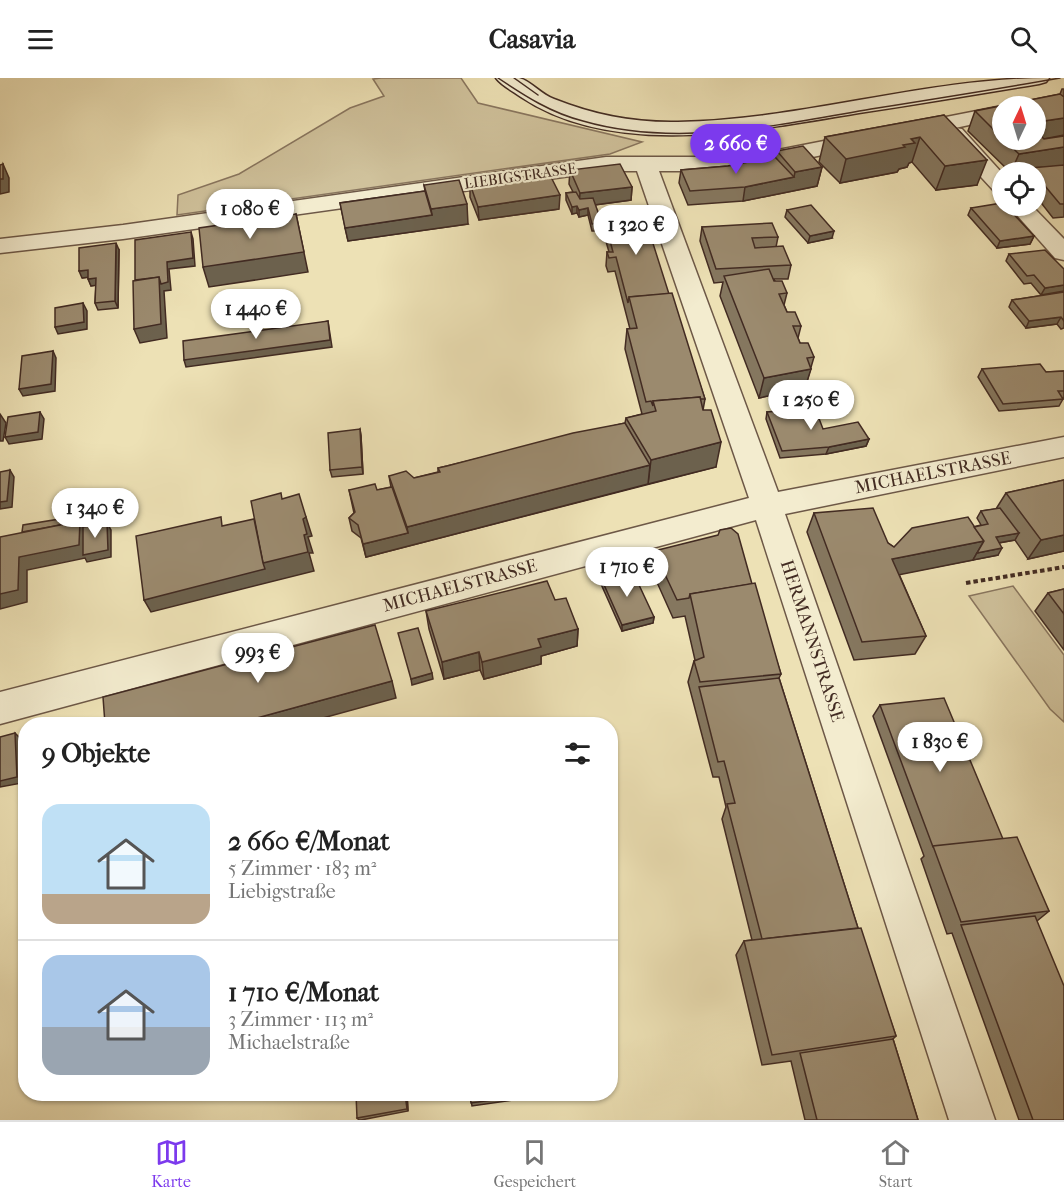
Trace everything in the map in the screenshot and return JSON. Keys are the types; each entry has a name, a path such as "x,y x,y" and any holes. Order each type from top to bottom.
{"street":[{"path":"506,78 522,92 557,108 598,120 643,128 691,130 746,126 1039,78"},
{"name":"LIEBIGSTRASSE","path":"0,246 123,232 606,164 706,164 773,158 992,114"},
{"path":"944,124 992,175"},
{"name":"HERMANNSTRASSE","path":"646,165 767,506 972,1120"},
{"path":"1029,216 1064,253"},
{"name":"MICHAELSTRASSE","path":"0,708 767,506 1064,447"}],"path":[{"path":"966,583 1064,567"}],"shaded area":[{"path":"461,78 478,103 642,142 610,154 177,215 178,195 239,174 350,108 384,96 373,79"},
{"path":"1013,586 1064,655 1064,722 1050,709 969,596"}],"building":[{"path":"1060,94 1064,97 1064,118 1046,121 1046,97"},
{"path":"992,108 992,128 975,111"},
{"path":"944,115 987,160 945,166 920,137 911,139 915,143 903,145 905,147 846,159 825,137"},
{"path":"1064,136 1064,147 1046,150 1046,139"},
{"path":"803,146 822,167 795,172 777,151"},
{"path":"1015,150 1045,150 1019,154"},
{"path":"775,157 794,177 745,187 690,191 681,170 728,166"},
{"path":"3,164 3,179 0,179 0,165"},
{"path":"620,164 632,187 580,193 570,170"},
{"path":"1064,165 1064,204 1060,204 1046,187 1046,167"},
{"path":"549,173 560,195 478,207 470,184"},
{"path":"459,180 467,204 431,209 424,185"},
{"path":"425,191 432,215 345,228 340,203"},
{"path":"576,192 580,199 593,198 599,215 616,214 617,217 604,218 604,224 592,224 588,208 579,210 577,206 572,207 566,193"},
{"path":"811,205 834,231 810,236 787,210"},
{"path":"992,205 992,216 1015,216 1034,236 1000,241 971,208"},
{"path":"296,214 304,252 203,267 199,228"},
{"path":"644,215 669,294 629,297 628,303 616,257 609,258 607,252 613,252 604,218"},
{"path":"772,223 778,237 752,238 755,248 783,246 791,265 716,269 702,227"},
{"path":"191,232 193,258 167,262 168,282 161,284 159,277 135,280 135,240"},
{"path":"116,243 115,301 95,303 96,278 88,279 88,270 79,271 79,248"},
{"path":"1045,250 1064,269 1064,285 1045,288 1034,275 1027,276 1009,254"},
{"path":"769,269 774,281 782,281 787,293 779,294 787,312 795,312 801,326 793,326 800,343 808,343 814,357 807,358 811,369 764,378 724,276"},
{"path":"159,277 161,324 134,329 133,281"},
{"path":"1064,292 1064,321 1061,317 1029,321 1012,300"},
{"path":"672,293 705,399 700,399 700,397 653,401 653,406 651,401 646,402 627,329 637,328 629,297"},
{"path":"83,303 84,322 55,327 55,308"},
{"path":"328,321 330,340 184,360 183,341"},
{"path":"53,351 51,384 19,389 22,356"},
{"path":"1040,364 1046,372 1064,371 1064,391 1058,391 1063,399 1003,404 982,369"},
{"path":"700,397 703,410 711,410 721,442 651,460 626,418 656,411 653,401"},
{"path":"815,408 823,429 858,422 869,439 829,447 782,451 767,412"},
{"path":"40,412 38,432 5,437 8,417"},
{"path":"625,423 650,465 407,527 389,476 406,471 414,478 440,472 438,468 573,433"},
{"path":"360,429 362,467 330,470 328,433"},
{"path":"10,470 7,501 0,502 0,472"},
{"path":"1064,480 1064,535 1041,540 1006,493"},
{"path":"375,484 377,490 392,487 408,533 363,544 358,525 349,518 355,512 349,490"},
{"path":"281,493 282,499 299,494 306,517 303,519 308,552 263,563 251,501"},
{"path":"873,508 888,543 894,547 912,528 968,517 984,541 892,559 926,636 862,642 814,513"},
{"path":"1000,508 1019,533 996,537 1002,548 977,553 984,541 974,527 988,524 981,511"},
{"path":"221,517 222,526 254,519 265,569 144,600 136,536"},
{"path":"66,518 66,524 22,532 23,525"},
{"path":"80,521 79,545 19,557 18,590 0,594 0,537"},
{"path":"107,523 108,550 83,555 83,527"},
{"path":"731,528 738,534 752,584 690,594 689,598 677,600 654,551 718,535 720,530"},
{"path":"632,570 654,617 622,625 601,578"},
{"path":"547,581 555,600 566,598 578,629 538,639 541,647 482,662 479,652 442,662 426,611"},
{"path":"755,583 781,674 700,682 694,661 704,657 690,594"},
{"path":"1064,589 1064,614 1048,593"},
{"path":"375,625 392,681 261,717 104,717 103,697"},
{"path":"418,628 432,673 411,679 398,633"},
{"path":"779,678 858,928 762,939 727,804 735,803 724,761 718,762 699,687"},
{"path":"944,698 1003,839 933,847 880,705"},
{"path":"15,733 17,777 0,781 0,737"},
{"path":"1017,837 1049,911 961,922 933,846"},
{"path":"1035,916 1064,986 1064,1120 1033,1120 961,925"},
{"path":"861,928 896,1036 772,1055 744,941"},
{"path":"893,1039 918,1120 817,1120 800,1053"},
{"path":"356,1101 406,1101 407,1109 357,1118"}],"tram line":[{"path":"498,78 549,109 571,118 618,129 654,133 727,131 764,127 1060,78"},
{"path":"514,78 538,95"}]}
